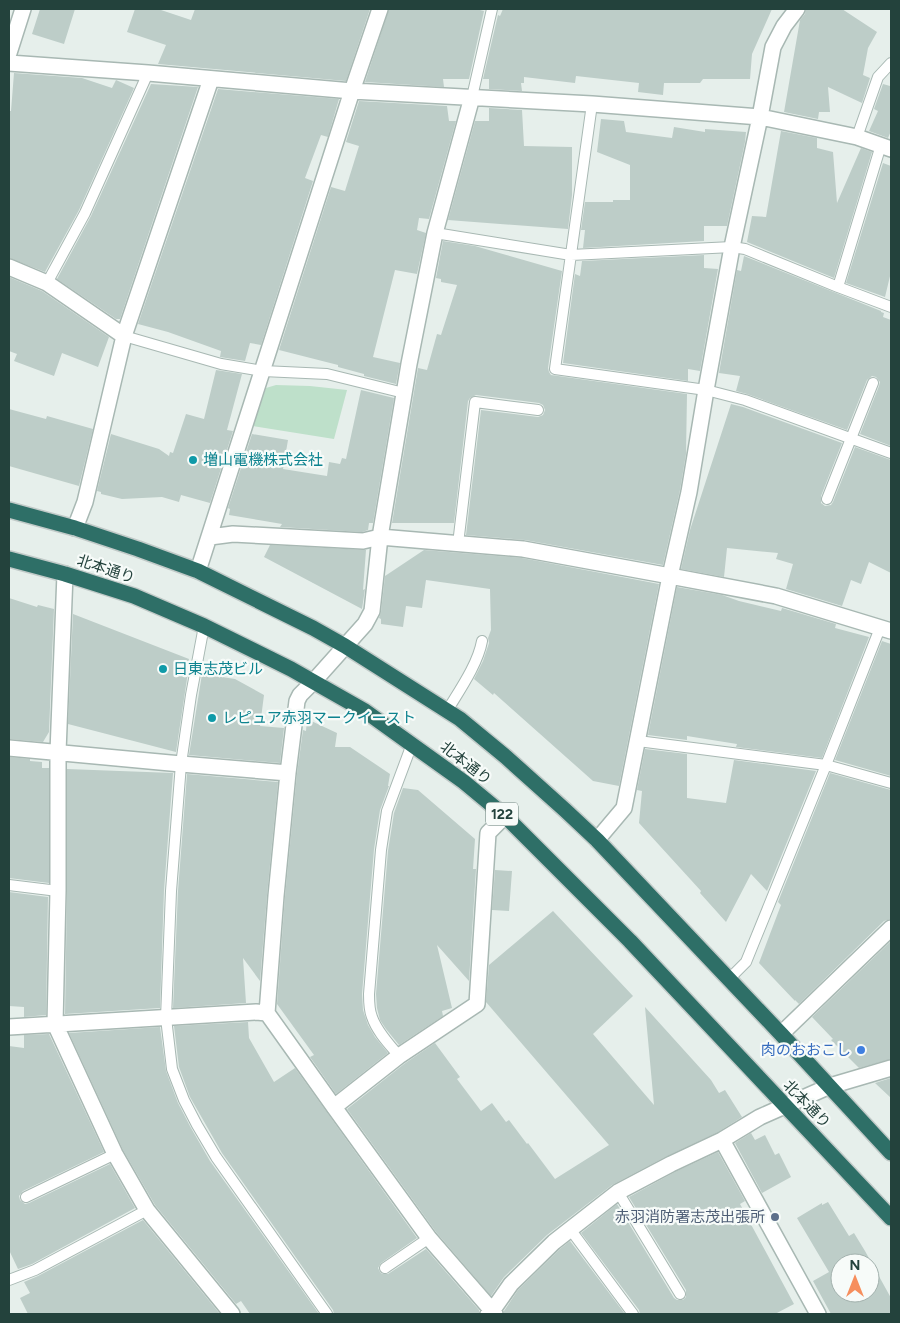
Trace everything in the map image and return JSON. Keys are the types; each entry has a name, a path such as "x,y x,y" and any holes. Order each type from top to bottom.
{"highway":[{"name":"北本通り","path":"9,510 74,528 198,571 346,646 460,719 506,756 597,840 891,1153"},
{"name":"北本通り","path":"9,559 65,574 134,596 204,626 314,681 365,711 464,782 505,816 630,941 891,1218"}],"street":[{"path":"9,53 23,9"},
{"path":"198,571 380,9"},
{"path":"597,840 624,808 670,576 689,492 732,247 773,47 784,26 797,9"},
{"path":"9,63 212,78 352,91 592,104 760,117 857,137 886,147"},
{"path":"74,528 85,502 124,336 212,78"},
{"path":"472,97 435,233 404,393 380,537 372,611 365,624 300,695 297,701 276,896 267,1013 429,1238 492,1313 511,1284 554,1242 618,1192 785,1106 830,1086 891,1068"},
{"path":"9,267 47,283 124,336"},
{"path":"210,537 233,534 363,542 380,537 523,549 776,596 885,629"},
{"path":"65,574 58,752 58,891 55,1024 115,1154 148,1210 232,1314"},
{"path":"9,748 288,772"},
{"path":"334,1107 399,1056 477,1004 488,833 505,816"},
{"path":"781,1034 891,928"},
{"path":"9,1027 256,1012 267,1013"},
{"path":"722,1140 818,1314"}],"lane":[{"path":"472,97 492,9"},
{"path":"857,137 878,77 891,62"},
{"path":"47,283 85,213 148,73"},
{"path":"592,104 555,369 706,390 746,400 891,453"},
{"path":"838,287 886,147"},
{"path":"435,233 571,255 732,247 745,249 891,307"},
{"path":"124,336 221,364 263,371 327,374 404,393"},
{"path":"827,499 873,383"},
{"path":"458,544 475,402 538,410"},
{"path":"204,626 181,764 171,891 166,1018 172,1069 197,1126 327,1314"},
{"path":"728,980 746,962 826,764 885,629"},
{"path":"447,711 466,680 481,650 482,641"},
{"path":"638,742 826,764 891,783"},
{"path":"399,1056 372,1018 369,1008 369,994 380,850 387,811 412,744"},
{"path":"9,885 58,891"},
{"path":"26,1197 115,1154"},
{"path":"618,1192 680,1294"},
{"path":"9,1280 36,1270 148,1210"},
{"path":"570,1229 633,1314"},
{"path":"384,1268 429,1238"}],"green space":[{"path":"276,385 347,390 334,439 253,426 266,388"}],"building":[{"path":"40,9 75,9 64,44 32,34"},
{"path":"135,9 158,9 191,20 195,9 370,9 346,81 158,64 166,45 127,32"},
{"path":"389,9 476,9 484,11 469,79 443,79 444,87 365,82"},
{"path":"503,9 772,9 752,54 750,79 703,79 700,83 664,83 663,95 638,92 639,83 576,76 575,83 524,77 524,83 521,83 522,91 489,89 489,79 483,79 498,15 500,16"},
{"path":"806,9 842,9 877,32 868,48 863,75 870,78 862,103 828,87 830,112 819,112 818,119 784,112 800,20 805,14"},
{"path":"14,73 82,78 112,88 116,80 134,88 79,210 45,272 9,258 9,111 11,111"},
{"path":"891,83 891,131 888,138 869,131 878,111 874,109 883,84 890,86"},
{"path":"151,84 198,87 120,319 116,319 57,279 91,216"},
{"path":"218,89 339,99 328,137 321,135 305,178 313,181 261,345 250,343 245,361 220,357 221,351 168,332 138,324"},
{"path":"359,101 447,106 449,121 456,121 429,219 419,218 417,230 426,233 417,274 395,270 373,357 400,363 396,384 364,376 364,374 338,367 338,365 279,350 331,187 345,191 359,146 346,142"},
{"path":"489,108 522,110 524,146 572,147 572,195 568,229 448,220 475,121 489,121"},
{"path":"601,119 624,121 626,132 672,138 674,127 705,132 705,129 746,132 727,226 704,226 704,241 583,248 585,230 581,230 585,202 630,200 630,165 597,152"},
{"path":"781,131 817,138 817,148 833,152 837,203 861,148 872,152 834,278 747,242 752,216 766,217"},
{"path":"883,163 891,166 891,272 885,297 846,283"},
{"path":"443,241 475,246 562,271 548,368 551,375 687,394 686,454 663,565 525,540 466,535 481,410 538,417 543,415 545,410 543,405 539,403 476,395 470,398 468,401 454,523 392,523 418,368 427,370 437,334 441,335 457,285 441,282 441,279 436,278"},
{"path":"704,255 704,268 718,269 700,371 688,369 688,381 563,363 575,274 580,276 582,261"},
{"path":"744,256 881,311 884,313 883,317 891,320 891,446 860,434 879,386 880,382 876,377 872,376 867,380 847,430 736,391 740,376 719,373 737,270 741,271"},
{"path":"9,277 42,291 109,337 98,367 62,353 54,376 14,361 17,354 9,351"},
{"path":"216,370 242,374 227,430 233,431 210,503 181,495 179,502 162,497 122,499 101,494 101,492 97,491 111,434 159,449 169,456 170,452 173,453 186,414 204,419"},
{"path":"361,390 394,398 373,523 369,523 368,530 362,532 280,527 282,524 229,515 230,509 228,508 252,434 288,440 283,469 327,476 329,462 340,464 342,458 346,459"},
{"path":"731,404 842,443 821,496 821,503 825,506 831,505 833,502 855,447 891,460 891,573 869,562 861,584 851,580 842,606 786,589 793,564 776,559 778,553 727,548 724,577 681,569 690,530"},
{"path":"9,409 46,419 47,416 93,429 79,486 9,466"},
{"path":"270,545 366,550 363,590 365,589 362,609 264,557"},
{"path":"424,550 522,558 659,584 619,786 593,781 494,693 493,695 474,679 489,643 488,638 491,630 490,589 426,580 422,608 406,606 403,627 381,624 381,619 379,618 385,576"},
{"path":"677,587 722,595 781,611 782,608 836,624 835,628 869,637 822,758 736,747 737,744 687,736 687,740 648,735"},
{"path":"9,598 37,607 38,605 54,609 49,732 43,742 9,739"},
{"path":"73,614 189,659 176,752 68,724"},
{"path":"882,641 891,644 891,776 835,760"},
{"path":"202,674 235,679 264,695 260,726 284,728 280,763 189,755"},
{"path":"307,719 337,733 335,747 350,747 390,774 389,786 380,810 374,849 362,994 363,1010 368,1025 388,1053 336,1094 310,1057 314,1055 277,1004 297,774 303,730 306,731"},
{"path":"645,749 687,754 687,798 726,803 734,760 816,771 767,891 751,874 726,922 700,893 701,891 639,823 642,791 637,790"},
{"path":"9,757 42,762 42,768 49,768 49,883 9,878"},
{"path":"67,769 173,773 164,890 160,1008 65,1014"},
{"path":"830,773 891,790 891,919 884,921 799,1004 759,963 781,905 778,902"},
{"path":"187,774 278,782 260,981 243,958 246,1003 173,1008 178,891"},
{"path":"403,788 418,790 475,839 473,869 476,869 469,981 437,945 452,1008 442,1011 443,1016 399,1045 380,1020 376,994 388,851 394,813"},
{"path":"495,870 512,871 509,911 492,910"},
{"path":"9,892 48,897 46,1015 24,1017 24,1007 9,1006"},
{"path":"553,911 633,996 593,1034 654,1105 645,1007 711,1080 719,1093 725,1090 742,1117 718,1132 612,1185 547,1235 504,1277 491,1296 436,1232 347,1109 404,1064 435,1043 460,1077 457,1079 481,1111 492,1103 506,1122 509,1120 555,1179 609,1145 486,1002 489,965"},
{"path":"891,941 891,1059 859,1068 831,1040 833,1039 812,1017"},
{"path":"248,1022 249,1038 274,1082 295,1068 417,1238 381,1263 378,1268 380,1272 388,1274 426,1249 479,1310 479,1314 334,1314 222,1153 190,1097 179,1067 174,1026"},
{"path":"160,1027 166,1071 178,1103 191,1128 210,1161 319,1314 250,1314 241,1301 236,1304 155,1205 123,1150 69,1033"},
{"path":"49,1034 104,1152 23,1191 19,1196 20,1200 25,1204 29,1203 110,1164 135,1208 32,1264 18,1269 9,1250 9,1046 24,1048 24,1035"},
{"path":"891,1078 891,1098 875,1083"},
{"path":"751,1133 755,1140 765,1135 775,1155 779,1153 791,1177 762,1193 735,1143"},
{"path":"718,1152 745,1201 740,1204 794,1304 775,1314 640,1314 639,1310 581,1233 617,1204 674,1298 683,1300 686,1297 686,1290 629,1197 675,1172"},
{"path":"828,1202 849,1236 854,1233 866,1253 830,1253 830,1303 880,1303 880,1278 891,1298 891,1314 831,1314 813,1281 829,1272 797,1218 822,1203 822,1205"},
{"path":"143,1220 220,1314 28,1314 20,1298 30,1293 24,1282"},
{"path":"570,1241 625,1314 504,1314 504,1311 518,1290"}],"place":[{"name":"増山電機株式会社","path":"193,460"},
{"name":"日東志茂ビル","path":"163,669"},
{"name":"レピュア赤羽マークイースト","path":"212,718"},
{"name":"肉のおおこし","path":"861,1050"},
{"name":"赤羽消防署志茂出張所","path":"775,1217"}]}
